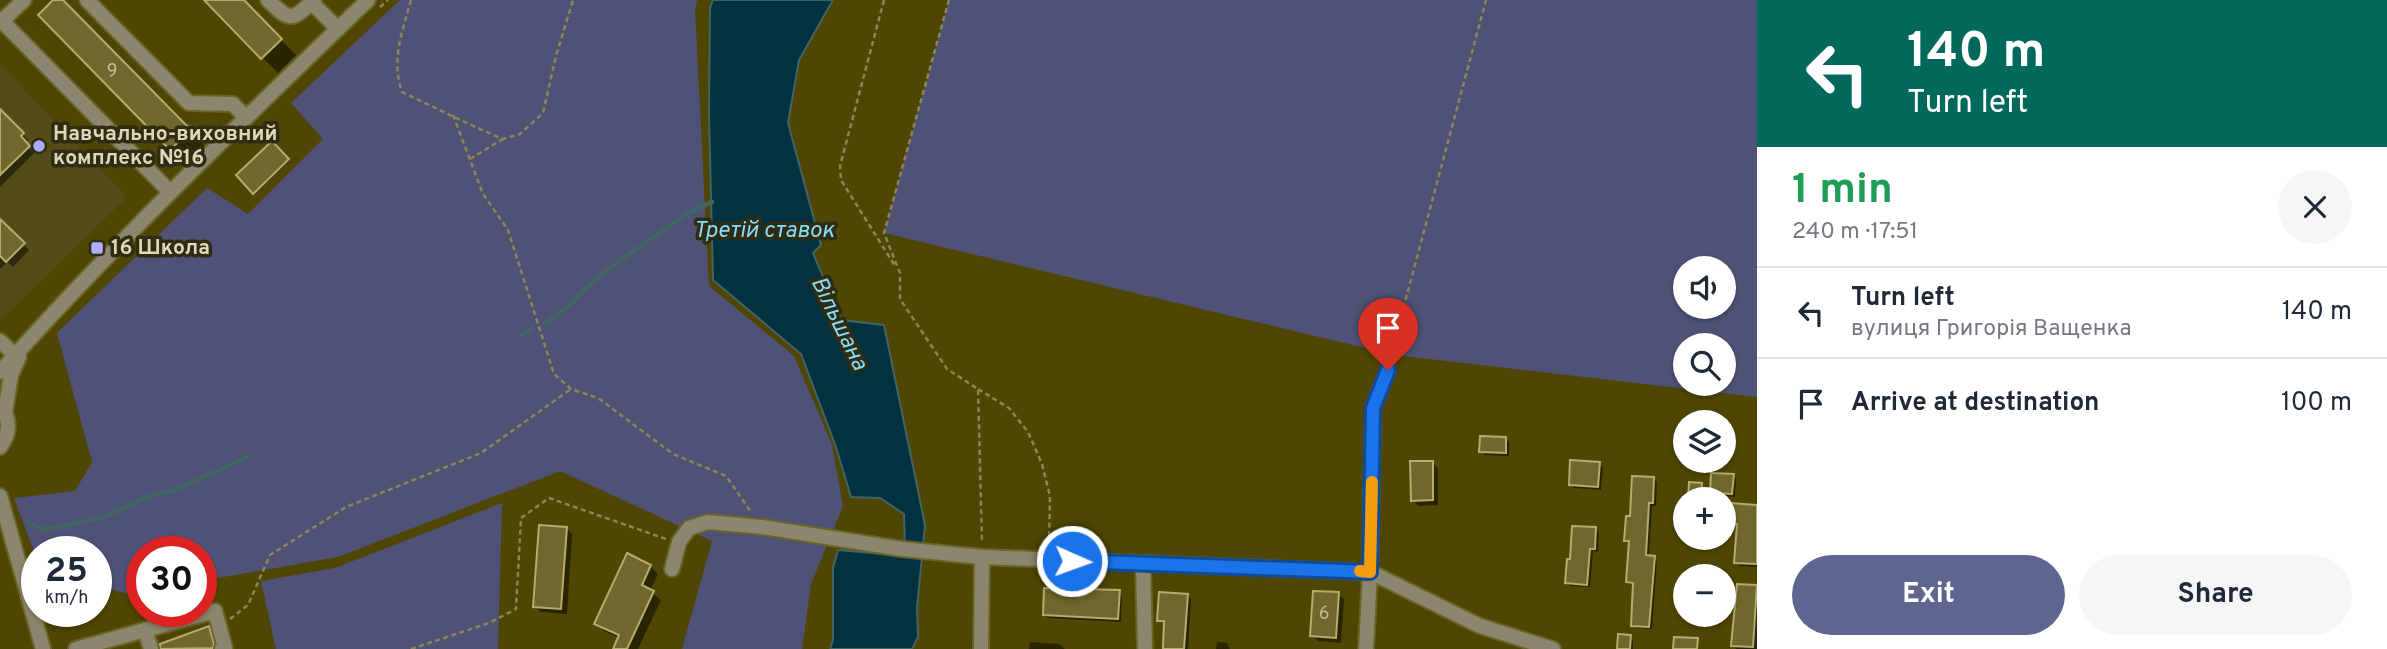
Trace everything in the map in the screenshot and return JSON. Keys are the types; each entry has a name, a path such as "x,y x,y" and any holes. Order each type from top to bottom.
{"street":[{"path":"24,0 1,20 170,192"},
{"path":"87,0 189,103 233,104 246,118"},
{"path":"268,0 283,15 290,18 298,15 313,1 338,29"},
{"path":"0,372 49,317 170,192 368,0"},
{"path":"1,448 7,435 8,424 2,409 11,376 18,359 49,317"},
{"path":"0,341 15,355"},
{"path":"1366,649 1373,408 1388,370"},
{"path":"0,496 43,649"},
{"path":"672,569 679,542 689,528 708,522 762,527 902,549 982,557 1370,572 1480,626 1553,649"},
{"path":"981,649 982,557"},
{"path":"1143,563 1145,649"},
{"path":"76,649 215,611 225,648 222,649"},
{"path":"145,630 150,649"}],"path":[{"path":"411,0 399,43 397,75 402,92 465,124 503,139"},
{"path":"470,160 503,139 520,134 542,113 573,0"},
{"path":"884,0 840,166 841,180 900,273"},
{"path":"949,0 884,233 900,273 900,299 947,369 1009,408 1028,432 1042,464 1049,496 1049,560"},
{"path":"1395,355 1394,343 1486,0"},
{"path":"453,116 483,194 508,230 554,374 572,389 598,398 673,454 726,476 762,527"},
{"path":"187,126 199,127 207,136"},
{"path":"219,628 248,605 270,555 346,506 481,453 572,389"},
{"path":"978,390 982,557"},
{"path":"411,649 489,623 516,609 521,518 549,498 653,536 679,542"}],"shaded area":[{"path":"400,0 697,0 695,10 709,286 794,356 832,445 843,506 811,584 802,649 682,649 712,541 560,471 338,557 217,578 217,536 126,536 126,593 112,590 112,536 28,536 14,498 75,491 92,462 57,333 207,188 248,214 323,139 291,103"},
{"path":"949,0 1757,0 1757,397 1736,395 1736,333 1673,333 1673,387 1395,355 884,233"},
{"name":"Навчально-виховний комплекс №16","path":"0,64 127,197 0,321"},
{"path":"502,503 498,649 276,649 261,581 335,568"}],"water":[{"name":"Третій ставок","path":"713,0 833,0 799,60 788,123 821,245 813,253 841,320 884,325 925,525 917,608 918,637 912,649 830,649 833,640 833,568 838,550 905,556 904,514 880,498 851,497 836,447 801,354 713,280 709,114 710,8"}],"building":[{"path":"53,0 63,0 191,130 170,150 38,15"},
{"path":"204,0 244,0 282,39 261,59"},
{"path":"0,109 24,133 21,136 30,146 0,175"},
{"path":"272,141 289,159 253,194 236,175"},
{"path":"0,219 25,243 6,262 0,256"},
{"path":"1480,436 1506,437 1506,453 1479,452"},
{"path":"1570,460 1600,462 1598,487 1569,485"},
{"path":"1410,461 1433,461 1433,500 1411,501"},
{"path":"1711,473 1734,474 1733,487 1710,487"},
{"path":"1632,476 1654,477 1653,503 1649,503 1646,555 1655,556 1649,627 1631,626 1633,583 1626,582 1629,541 1624,541 1626,516 1630,516"},
{"path":"1689,482 1702,483 1702,487 1689,487"},
{"path":"1736,503 1757,505 1757,564 1734,563"},
{"path":"539,525 567,527 561,609 533,607"},
{"path":"1572,526 1596,527 1595,549 1590,549 1587,585 1565,583"},
{"path":"627,553 651,565 642,585 654,591 627,649 613,649 619,635 594,624"},
{"path":"1737,584 1757,585 1753,647 1731,646 1733,627 1736,627"},
{"path":"1044,588 1120,590 1118,619 1043,615"},
{"path":"1313,591 1339,592 1336,638 1310,636"},
{"path":"1159,592 1188,594 1184,649 1163,649 1164,621 1157,621"},
{"path":"209,627 214,644 213,648 160,649 160,644"},
{"path":"1618,634 1631,635 1630,649 1617,649"},
{"path":"1674,637 1698,638 1697,649 1673,649"}],"waterway":[{"path":"545,323 569,306 608,269 688,213 712,202"},
{"path":"521,335 532,329"},
{"path":"27,521 44,530 104,517 152,495 172,491 250,456"}],"slow traffic":[{"path":"1360,571 1370,572 1372,482"}],"place":[{"name":"Навчально-виховний комплекс №16","path":"39,146"},
{"name":"16 Школа","path":"97,248"}],"route":[{"path":"1072,561 1370,572 1373,408 1388,370"}],"water label":[{"name":"Вільшана","path":"838,324"}]}
